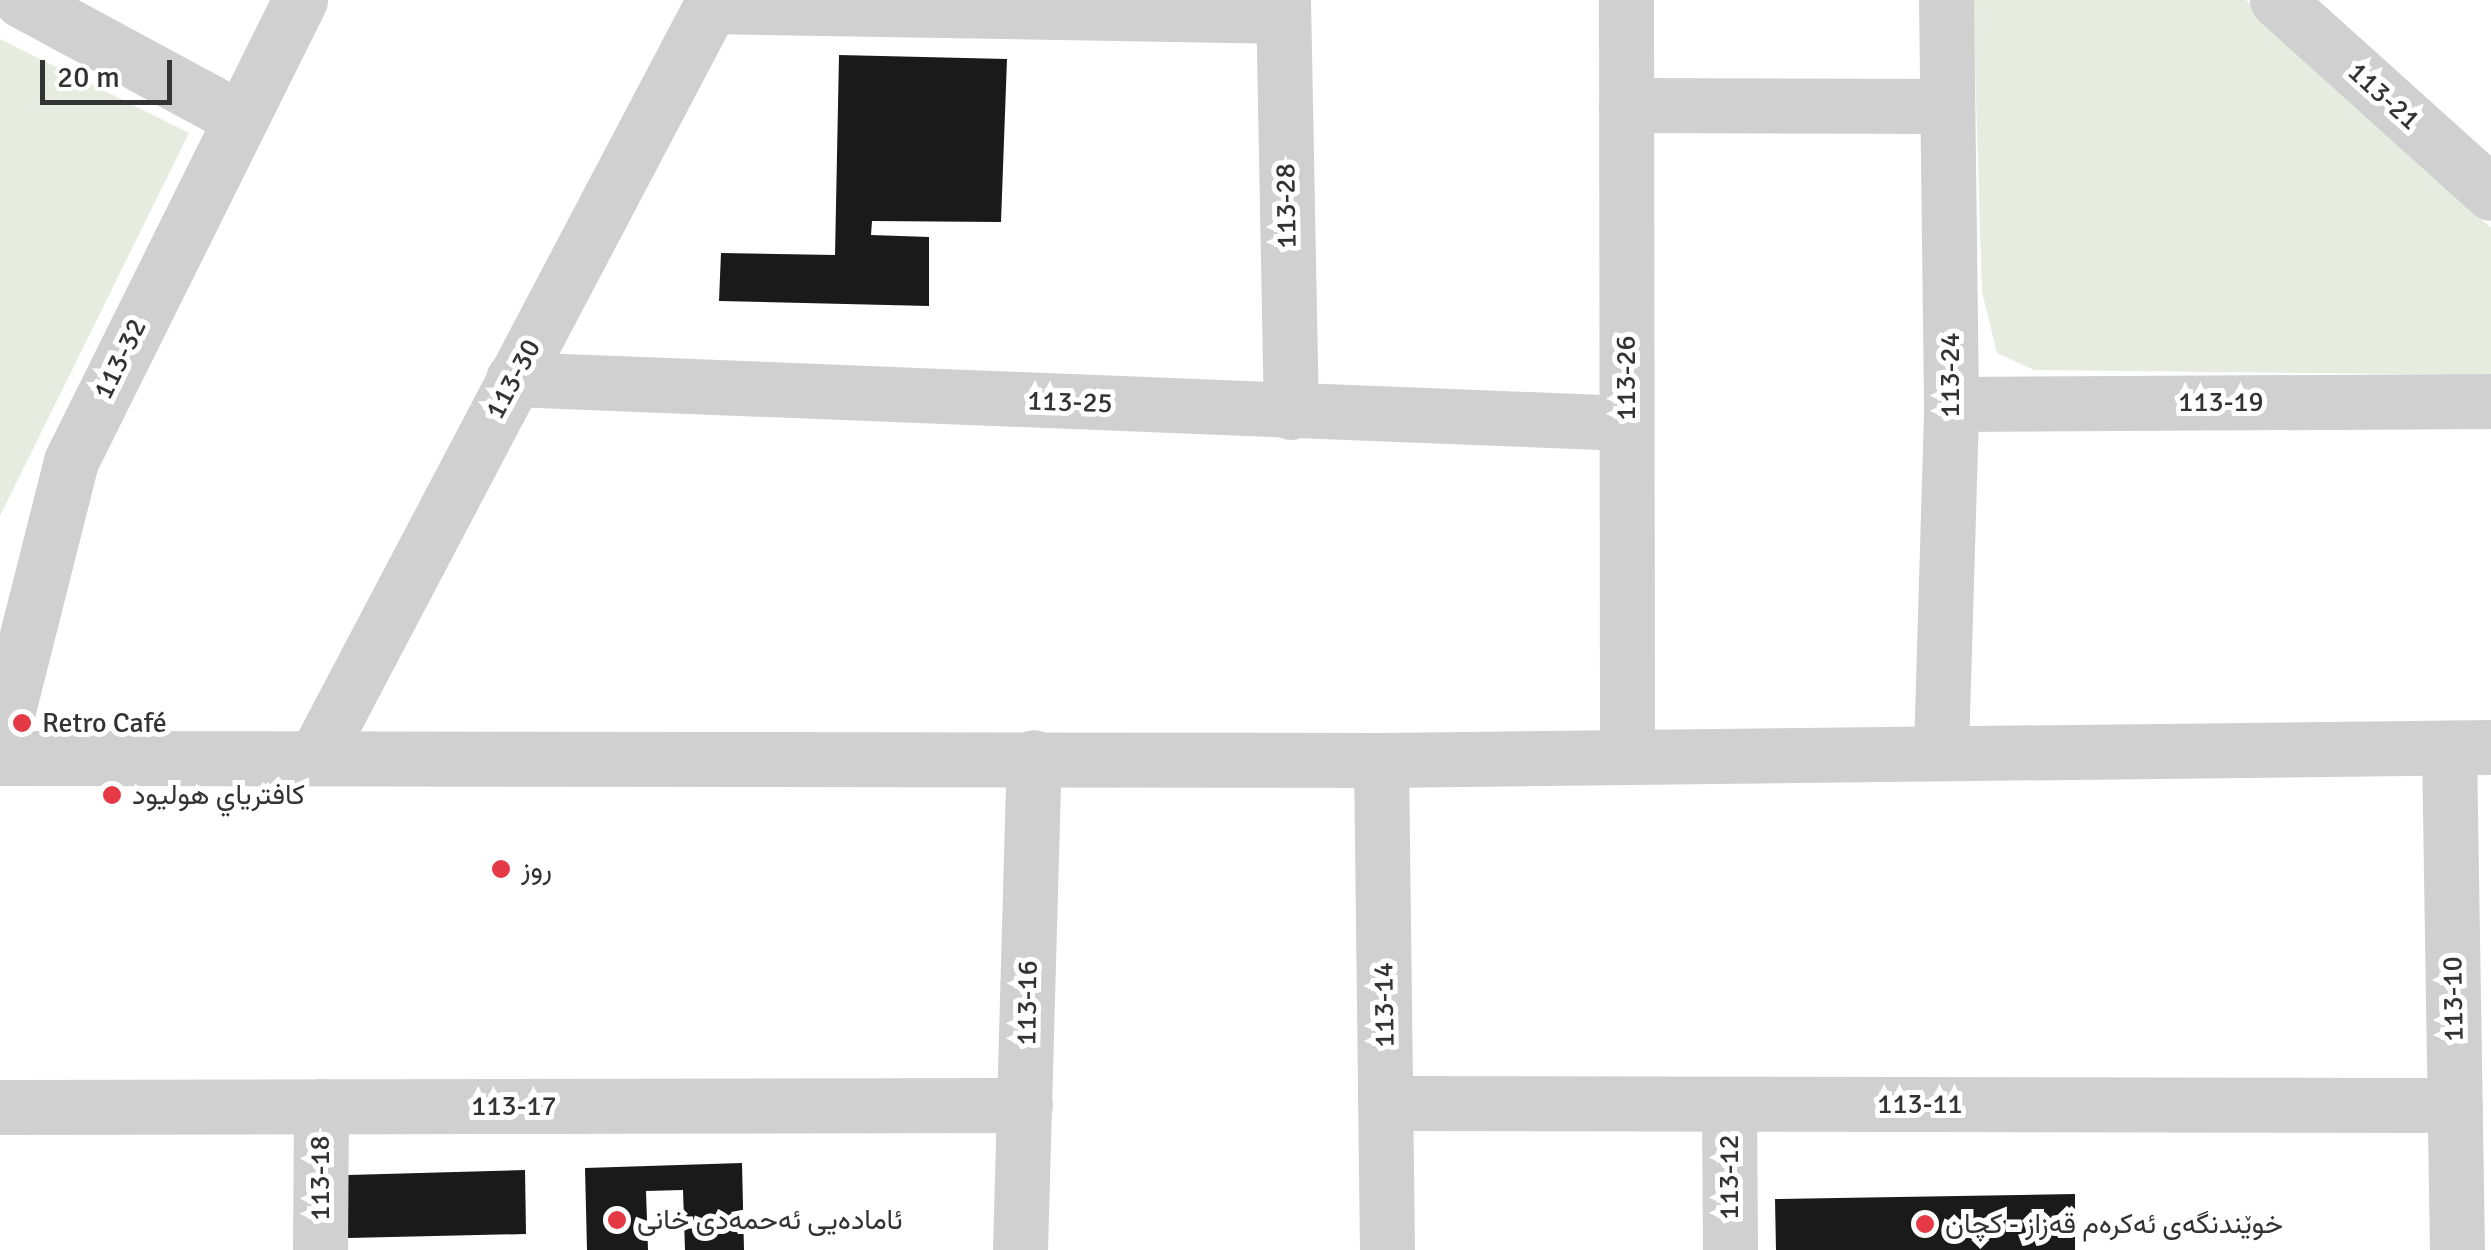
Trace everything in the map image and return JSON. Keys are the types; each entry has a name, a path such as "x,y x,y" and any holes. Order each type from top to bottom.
{"street":[{"path":"21,0 237,116"},
{"name":"113-32","path":"0,742 71,461 237,116 300,0"},
{"name":"113-26","path":"1626,0 1627,756"},
{"name":"113-24","path":"1941,750 1951,404 1946,0"},
{"name":"113-21","path":"2277,0 2491,192"},
{"path":"712,3 1283,8"},
{"name":"113-30","path":"316,758 712,3"},
{"name":"113-28","path":"1283,8 1291,412"},
{"path":"1626,105 1948,106"},
{"name":"113-25","path":"513,378 1626,423"},
{"name":"113-19","path":"1951,404 2491,401"},
{"path":"0,758 1381,760 1941,750 2470,748"},
{"name":"113-10","path":"2458,1250 2455,1104 2470,748"},
{"name":"113-16","path":"1020,1250 1034,757"},
{"name":"113-14","path":"1381,760 1387,1250"},
{"name":"113-11","path":"1385,1103 2455,1104"},
{"name":"113-12","path":"1729,1104 1730,1250"},
{"name":"113-18","path":"320,1250 321,1106"},
{"name":"113-17","path":"3,1107 1025,1106"}],"shaded area":[{"path":"1973,0 2246,0 2491,228 2491,375 2034,370 1997,353 1982,292"},
{"path":"0,39 189,133 0,516"}],"building":[{"path":"839,55 1007,59 1001,222 872,221 871,235 929,237 929,306 719,301 721,253 835,255"},
{"name":"ئامادەیی ئەحمەدی خانی","path":"742,1163 744,1250 685,1250 683,1190 646,1191 648,1250 587,1250 585,1168"},
{"path":"525,1170 526,1234 348,1238 348,1175"},
{"name":"خوێندنگەی ئەکرەم قەزاز - کچان","path":"2075,1194 2075,1250 1776,1250 1775,1199"}],"place":[{"name":"Retro Café","path":"22,723"},
{"name":"كافترياي هوليود","path":"112,795"},
{"name":"روز","path":"501,869"},
{"name":"ئامادەیی ئەحمەدی خانی","path":"617,1220"},
{"name":"خوێندنگەی ئەکرەم قەزاز - کچان","path":"1925,1224"}]}
